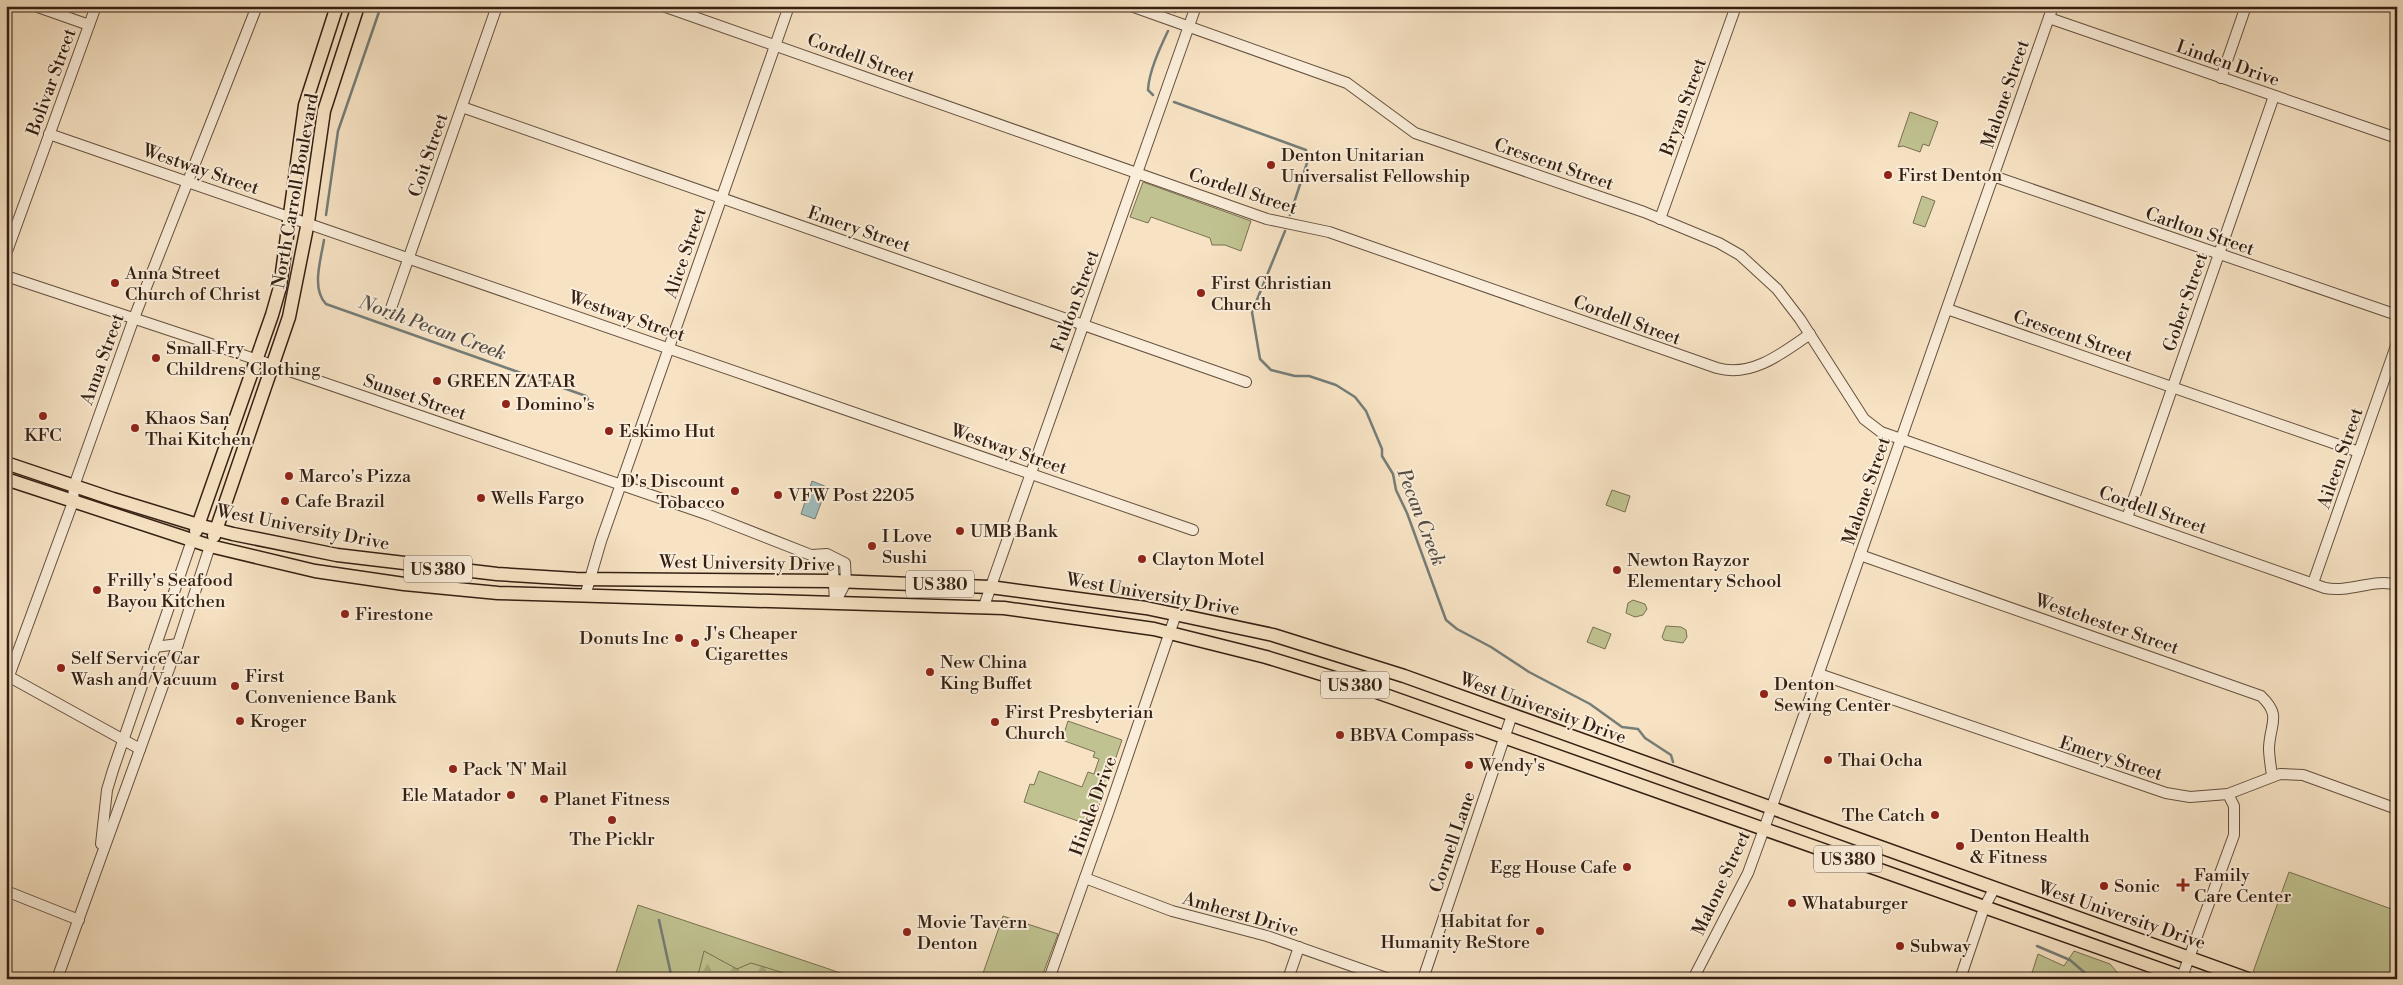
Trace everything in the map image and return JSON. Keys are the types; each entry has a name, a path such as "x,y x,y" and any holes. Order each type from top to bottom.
{"main road":[{"name":"North Carroll Boulevard","path":"192,540 280,287 305,105 337,6"},
{"name":"North Carroll Boulevard","path":"210,546 274,366 296,286 308,222 324,111 358,6"},
{"name":"West University Drive","path":"6,463 198,525 337,555 425,567 497,574 590,578 990,586 1074,597 1176,614 1296,641 1512,715 2248,979"},
{"name":"West University Drive","path":"6,479 210,546 316,571 404,584 498,593 984,606 1170,633 1266,657 1354,684 2185,978"}],"street":[{"path":"35,6 89,25"},
{"name":"Bolivar Street","path":"6,254 96,6"},
{"name":"Anna Street","path":"7,679 73,502 74,486 134,318 257,6"},
{"name":"Coit Street","path":"390,314 497,6"},
{"name":"Cordell Street","path":"663,6 1267,220 1329,232 1724,370 1736,372 1760,364 1776,357 1810,334"},
{"name":"Alice Street","path":"585,596 621,485 789,6"},
{"name":"Crescent Street","path":"1131,6 1347,83 1416,133 1660,219 1719,243 1740,256 1777,290 1810,334 1864,418 1872,427 1901,440"},
{"name":"Fulton Street","path":"984,606 1196,6"},
{"name":"Bryan Street","path":"1660,219 1736,6"},
{"name":"Malone Street","path":"1693,979 1748,873 2053,6"},
{"path":"2222,78 2246,6"},
{"name":"Linden Drive","path":"2049,18 2397,138"},
{"name":"Gober Street","path":"2127,518 2274,96"},
{"name":"Emery Street","path":"462,107 1246,382"},
{"name":"Westway Street","path":"50,134 188,183 308,222 670,347 1193,530"},
{"name":"Carlton Street","path":"1993,176 2397,315"},
{"name":"Sunset Street","path":"6,276 709,515 811,555 827,554 845,563 840,582"},
{"name":"Crescent Street","path":"1947,309 2359,452"},
{"name":"Aileen Street","path":"2313,583 2359,452 2394,361 2397,343"},
{"name":"Cordell Street","path":"1901,440 2313,583 2338,590 2378,584 2397,586"},
{"name":"North Carroll Boulevard","path":"99,863 107,790 122,741 192,540"},
{"name":"North Carroll Boulevard","path":"57,979 178,644 210,546"},
{"name":"Westchester Street","path":"1860,555 2261,696 2274,711 2274,724 2269,748 2272,776"},
{"path":"835,602 840,582"},
{"name":"Hinkle Drive","path":"1049,979 1176,614"},
{"path":"155,647 178,644"},
{"name":"Emery Street","path":"1819,674 2138,785 2190,797 2228,794 2280,774 2303,775 2397,809"},
{"path":"7,679 140,749"},
{"name":"Cornell Lane","path":"1423,979 1512,715"},
{"path":"2185,978 2190,958 2234,835 2234,806 2228,794"},
{"name":"Amherst Drive","path":"1085,878 1172,911 1236,927 1389,979"},
{"path":"1960,979 1984,908 1994,888"},
{"path":"6,891 79,920"},
{"path":"1288,979 1299,947"}],"green space":[{"path":"1910,112 1938,122 1929,146 1923,144 1920,152 1903,146 1898,147"},
{"path":"1143,182 1251,221 1241,251 1225,245 1212,245 1210,238 1151,217 1148,223 1130,217"},
{"path":"1922,196 1935,201 1925,227 1913,223"},
{"path":"1612,490 1630,496 1625,512 1606,505"},
{"path":"1633,600 1645,604 1647,609 1643,615 1635,617 1626,613 1628,603"},
{"path":"1666,626 1681,627 1686,630 1687,637 1683,643 1664,640 1662,637"},
{"path":"1593,627 1611,634 1605,649 1587,642"},
{"path":"1068,721 1122,740 1092,826 1024,802 1030,784 1034,785 1039,771 1082,787 1088,772 1094,774 1099,759 1093,757 1095,752 1062,740"},
{"path":"2289,872 2397,911 2397,961 2390,979 2270,979 2253,972"},
{"path":"638,905 826,968 857,979 614,979"},
{"path":"1003,916 1058,934 1041,979 981,979"},
{"path":"704,951 737,969 751,963 804,979 697,979"},
{"path":"2074,951 2110,964 2123,979 2030,979 2038,954 2064,966"}],"water":[{"path":"812,481 827,487 815,519 801,514"}],"waterway":[{"name":"North Pecan Creek","path":"326,215 338,131 381,6"},
{"name":"Pecan Creek","path":"1175,12 1176,6"},
{"name":"Pecan Creek","path":"1153,95 1148,90 1150,75 1168,31"},
{"name":"Pecan Creek","path":"1174,102 1306,150 1307,163 1290,215"},
{"name":"Pecan Creek","path":"1285,231 1252,312 1260,359 1271,370 1295,376 1309,376 1336,385 1355,397 1366,411 1382,449 1382,456 1393,474 1396,490 1407,513 1446,620 1457,629 1491,647 1529,672 1590,704 1622,727 1638,729 1645,738 1671,755 1673,762"},
{"name":"North Pecan Creek","path":"324,240 318,282 321,298 326,304 586,396 588,399 587,404"},
{"name":"North Pecan Creek","path":"659,920 672,979"},
{"name":"Pecan Creek","path":"2037,946 2070,960 2092,979"}],"place":[{"name":"Denton Unitarian Universalist Fellowship","path":"1271,165"},
{"name":"First Denton","path":"1888,175"},
{"name":"Anna Street Church of Christ","path":"115,283"},
{"name":"First Christian Church","path":"1201,293"},
{"name":"Small Fry Childrens Clothing","path":"156,358"},
{"name":"GREEN ZATAR","path":"437,381"},
{"name":"Domino's","path":"506,404"},
{"name":"KFC","path":"43,416"},
{"name":"Khaos San Thai Kitchen","path":"135,428"},
{"name":"Eskimo Hut","path":"609,431"},
{"name":"Marco's Pizza","path":"289,476"},
{"name":"D's Discount Tobacco","path":"735,491"},
{"name":"VFW Post 2205","path":"778,495"},
{"name":"Wells Fargo","path":"481,498"},
{"name":"Cafe Brazil","path":"285,501"},
{"name":"UMB Bank","path":"960,531"},
{"name":"I Love Sushi","path":"872,546"},
{"name":"Clayton Motel","path":"1142,559"},
{"name":"Newton Rayzor Elementary School","path":"1617,570"},
{"name":"Frilly's Seafood Bayou Kitchen","path":"97,590"},
{"name":"Firestone","path":"345,614"},
{"name":"Donuts Inc","path":"679,638"},
{"name":"J's Cheaper Cigarettes","path":"695,643"},
{"name":"Self Service Car Wash and Vacuum","path":"61,668"},
{"name":"New China King Buffet","path":"930,672"},
{"name":"First Convenience Bank","path":"235,686"},
{"name":"Denton Sewing Center","path":"1764,694"},
{"name":"Kroger","path":"240,721"},
{"name":"First Presbyterian Church","path":"995,722"},
{"name":"BBVA Compass","path":"1340,735"},
{"name":"Thai Ocha","path":"1828,760"},
{"name":"Wendy's","path":"1469,765"},
{"name":"Pack 'N' Mail","path":"453,769"},
{"name":"Ele Matador","path":"511,795"},
{"name":"Planet Fitness","path":"544,799"},
{"name":"The Catch","path":"1935,815"},
{"name":"The Picklr","path":"612,820"},
{"name":"Denton Health & Fitness","path":"1960,846"},
{"name":"Egg House Cafe","path":"1627,867"},
{"name":"Family Care Center","path":"2183,885"},
{"name":"Sonic","path":"2104,886"},
{"name":"Whataburger","path":"1792,903"},
{"name":"Habitat for Humanity ReStore","path":"1540,931"},
{"name":"Movie Tavern Denton","path":"907,932"},
{"name":"Subway","path":"1900,946"}]}
